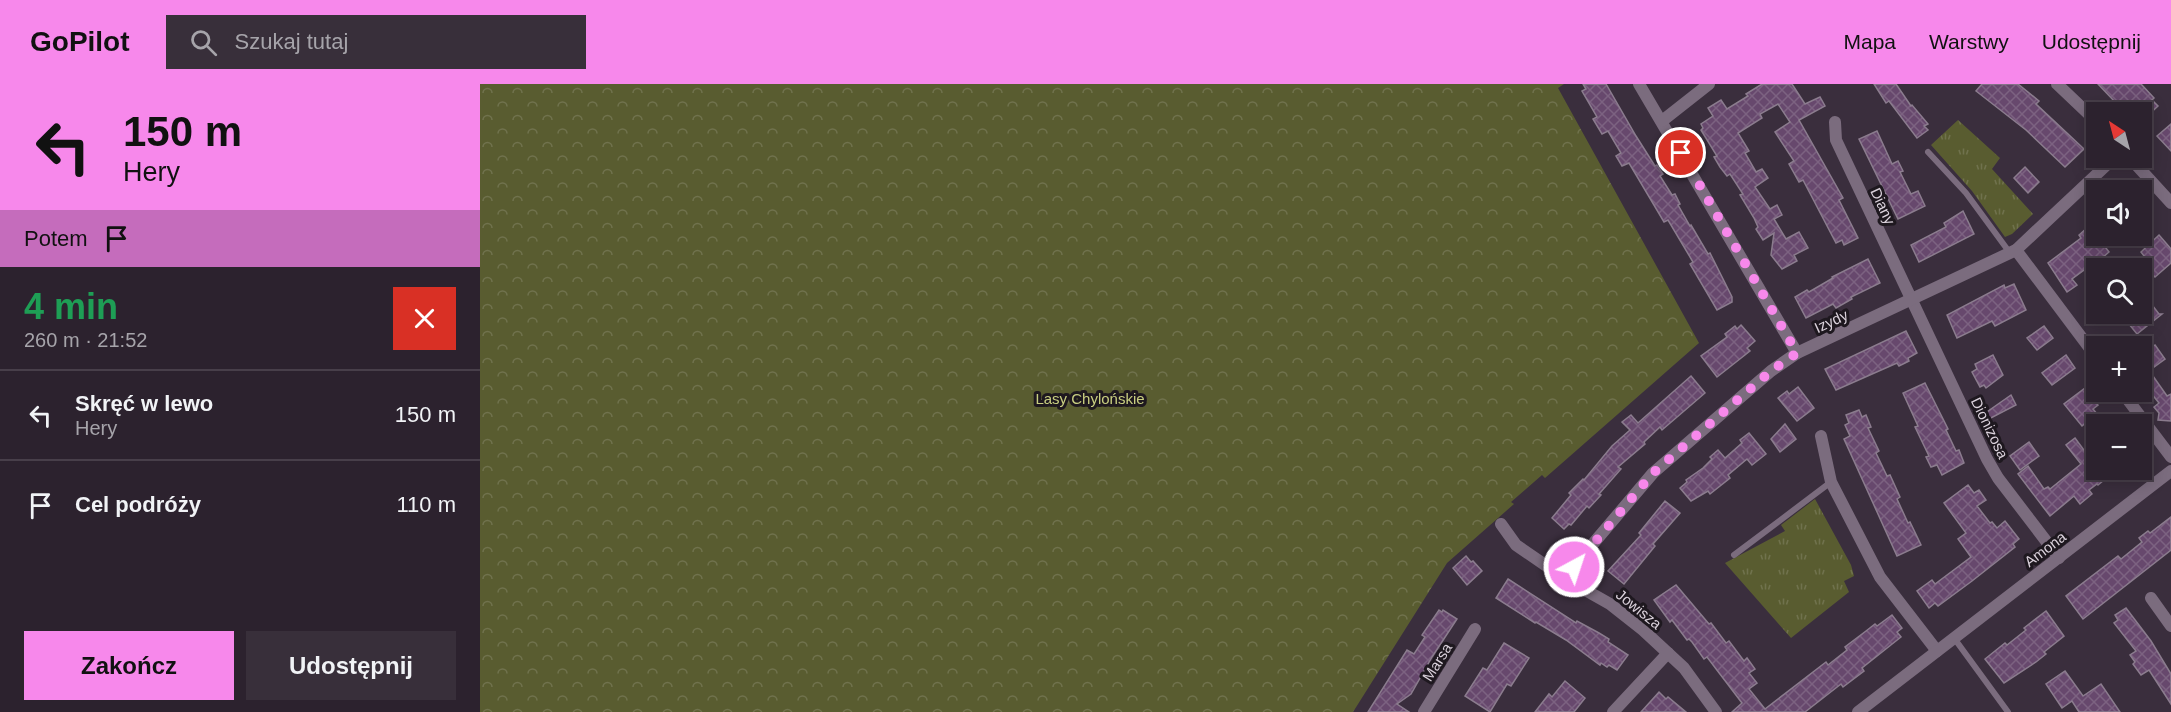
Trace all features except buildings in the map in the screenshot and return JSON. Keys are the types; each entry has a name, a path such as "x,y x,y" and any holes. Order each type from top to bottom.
{"street":[{"path":"1639,84 1797,353"},
{"path":"1662,121 1709,84"},
{"path":"2057,84 2086,112"},
{"name":"Diany","path":"1835,122 1836,140 1911,300"},
{"name":"Izydy","path":"1564,578 1636,491 1662,465 1771,371 1797,353 2013,251 2103,168"},
{"path":"2139,168 2171,203"},
{"path":"2013,251 2086,344"},
{"name":"Dionizosa","path":"1911,300 1998,478 2059,558"},
{"path":"2130,402 2171,457"},
{"path":"1821,436 1831,482 1880,577 1937,651"},
{"name":"Amona","path":"1858,712 2171,471"},
{"name":"Jowisza","path":"1501,524 1516,545 1564,578 1625,614 1684,668 1716,712"},
{"path":"2151,598 2171,626"},
{"name":"Marsa","path":"1424,712 1475,629"},
{"path":"1613,712 1668,653"}],"lane":[{"path":"1928,152 1966,193 2013,251"},
{"path":"1734,555 1831,482"},
{"path":"1954,638 2008,712"}],"green space":[{"name":"Lasy Chylońskie","path":"480,84 1564,84 1558,88 1699,343 1545,478 1542,475 1511,502 1514,504 1447,563 1353,712 480,712"},
{"path":"1958,120 2000,158 1992,169 2033,214 2012,234 2005,237 1972,191 1931,145"},
{"path":"1815,499 1851,565 1854,576 1844,581 1849,592 1791,638 1725,563 1785,531 1781,525"}],"route":[{"path":"1574,567 1653,473 1771,371 1797,353 1681,153"}]}
